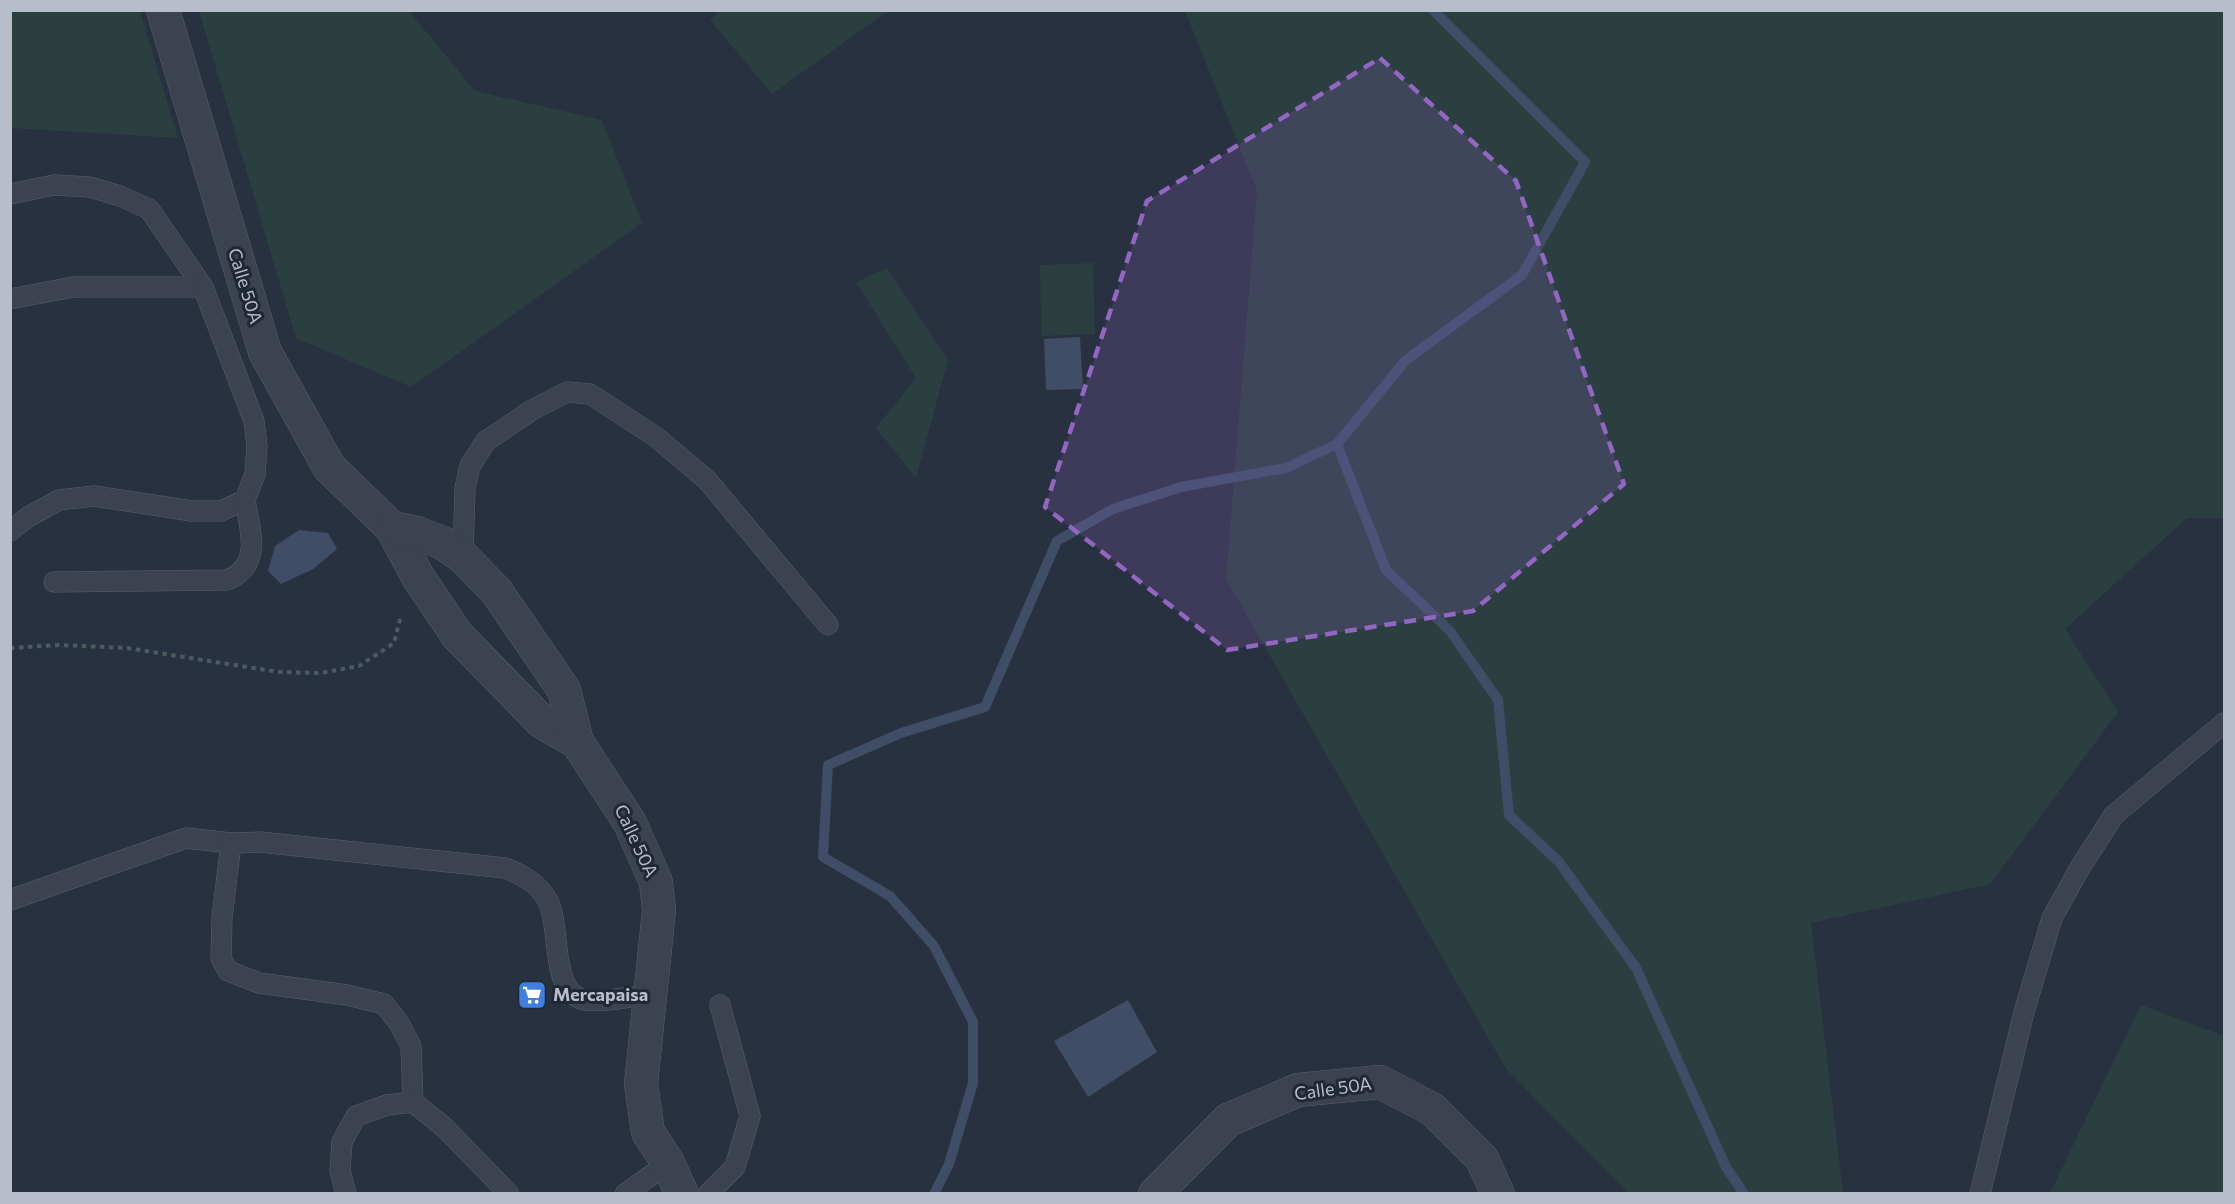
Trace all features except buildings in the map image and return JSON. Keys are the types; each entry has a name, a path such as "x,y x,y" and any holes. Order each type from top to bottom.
{"street":[{"name":"Calle 50A","path":"163,10 265,352 329,467 392,528 418,577 457,635 542,722 577,742"},
{"name":"Calle 50A","path":"392,528 417,533 443,543 463,557 497,592 564,690 577,742 630,823 656,882 659,910 640,1084 648,1132 668,1163 682,1194"},
{"name":"Calle 50A","path":"1155,1194 1228,1120 1298,1090 1380,1082 1432,1109 1482,1159 1498,1194"}],"lane":[{"path":"10,194 54,185 90,188 120,196 149,209 203,287 254,422 257,446 255,474 245,500 252,545 245,568 238,576 227,580 54,582"},
{"path":"10,298 73,287 203,287"},
{"path":"463,557 465,488 470,466 486,441 532,410 567,392 590,394 656,437 707,480 828,625"},
{"path":"10,531 28,517 59,500 94,496 192,511 221,511 245,500"},
{"path":"1980,1194 2024,1012 2052,918 2081,866 2114,815 2224,723"},
{"path":"10,900 186,838 231,843 260,842 505,868 523,875 538,887 549,903 564,982 574,995 590,1000 651,994"},
{"path":"231,843 222,918 221,958 228,971 259,983 347,995 384,1004 399,1023 411,1046 413,1102"},
{"path":"708,1194 735,1167 750,1116 720,1005"},
{"path":"346,1194 340,1171 342,1142 356,1116 387,1105 413,1102 445,1128 509,1194"},
{"path":"625,1194 668,1163"}],"path":[{"path":"10,648 59,645 127,648 279,672 321,673 359,666 394,643 401,613"}],"highlighted area":[{"path":"1380,58 1516,181 1624,484 1473,611 1227,650 1045,507 1147,201"}],"green space":[{"path":"10,11 140,11 178,138 11,128"},
{"path":"199,11 409,11 475,91 602,120 642,223 411,387 296,338"},
{"path":"720,11 888,11 772,94 710,20"},
{"path":"1185,11 2224,11 2224,518 2187,518 2065,629 2118,712 1990,884 1811,923 1843,1193 1628,1193 1506,1069 1226,579 1257,191"},
{"path":"1093,263 1095,334 1041,336 1040,265"},
{"path":"887,268 948,360 916,478 876,428 916,378 856,282"},
{"path":"2141,1005 2224,1036 2224,1193 2050,1193"}],"water":[{"path":"1080,337 1083,389 1046,390 1044,339"},
{"path":"299,530 328,533 337,549 313,569 281,584 268,571 275,546"},
{"path":"1128,1000 1157,1052 1088,1097 1054,1041"}],"waterway":[{"path":"1433,10 1585,162 1522,275 1406,360 1337,444 1386,570 1450,631 1498,700 1509,815 1559,862 1636,968 1726,1167 1744,1194"},
{"path":"934,1194 949,1164 973,1083 973,1022 934,946 890,896 823,857 828,765 901,733 985,707 1057,541 1113,509 1181,487 1286,468 1337,444"}],"place":[{"name":"Mercapaisa","path":"532,995"}]}
